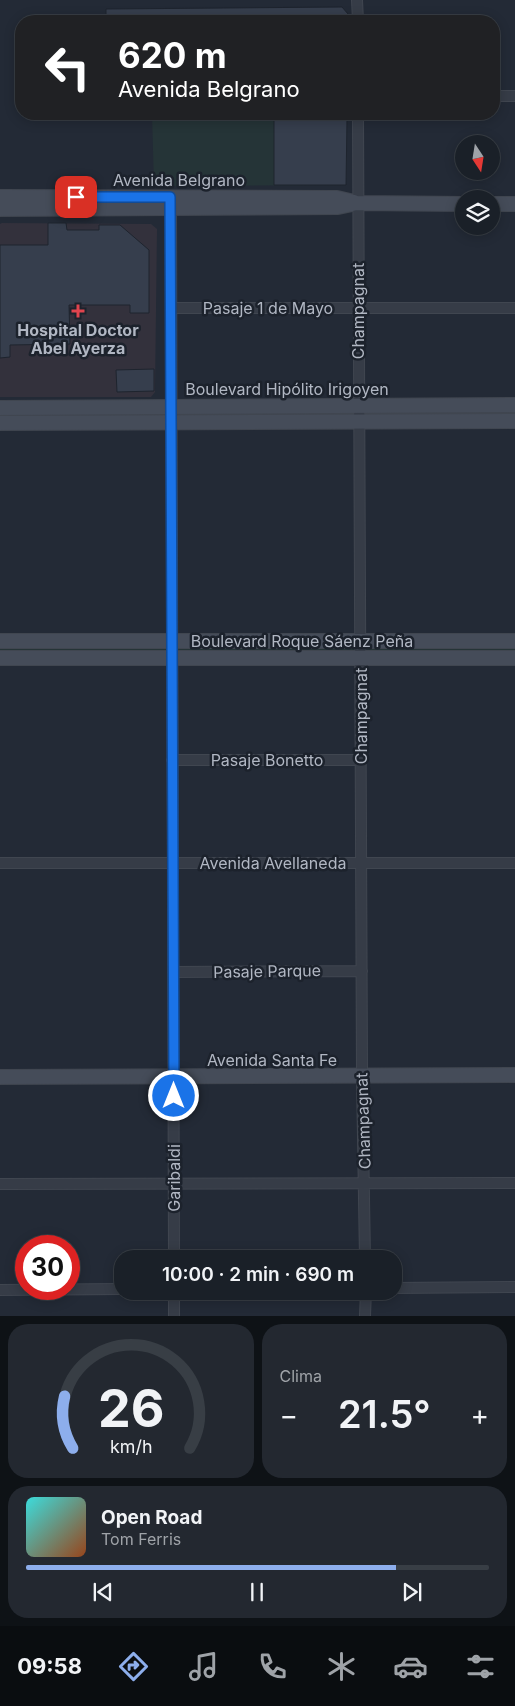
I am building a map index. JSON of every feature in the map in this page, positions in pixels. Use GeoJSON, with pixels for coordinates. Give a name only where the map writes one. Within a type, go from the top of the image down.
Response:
{"type":"FeatureCollection","features":[{"type":"Feature","properties":{"kind":"street"},"geometry":{"type":"LineString","coordinates":[[357,0],[358,15]]}},
{"type":"Feature","properties":{"kind":"street"},"geometry":{"type":"LineString","coordinates":[[500,96],[515,96]]}},
{"type":"Feature","properties":{"kind":"street","name":"Champagnat"},"geometry":{"type":"LineString","coordinates":[[358,120],[357,406],[361,640],[362,1077],[365,1250]]}},
{"type":"Feature","properties":{"kind":"street","name":"Avenida Belgrano"},"geometry":{"type":"LineString","coordinates":[[0,197],[338,208],[357,203],[455,204]]}},
{"type":"Feature","properties":{"kind":"street","name":"Avenida Belgrano"},"geometry":{"type":"LineString","coordinates":[[0,209],[171,203]]}},
{"type":"Feature","properties":{"kind":"street","name":"Garibaldi"},"geometry":{"type":"LineString","coordinates":[[171,203],[174,1250]]}},
{"type":"Feature","properties":{"kind":"street"},"geometry":{"type":"LineString","coordinates":[[500,204],[515,204]]}},
{"type":"Feature","properties":{"kind":"street","name":"Pasaje 1 de Mayo"},"geometry":{"type":"LineString","coordinates":[[171,308],[515,308]]}},
{"type":"Feature","properties":{"kind":"street","name":"Boulevard Hipólito Irigoyen"},"geometry":{"type":"LineString","coordinates":[[0,408],[515,405]]}},
{"type":"Feature","properties":{"kind":"street","name":"Boulevard Hipólito Irigoyen"},"geometry":{"type":"LineString","coordinates":[[0,423],[515,421]]}},
{"type":"Feature","properties":{"kind":"street","name":"Boulevard Roque Sáenz Peña"},"geometry":{"type":"LineString","coordinates":[[0,641],[515,641]]}},
{"type":"Feature","properties":{"kind":"street","name":"Boulevard Roque Sáenz Peña"},"geometry":{"type":"LineString","coordinates":[[0,658],[515,658]]}},
{"type":"Feature","properties":{"kind":"street","name":"Pasaje Bonetto"},"geometry":{"type":"LineString","coordinates":[[172,760],[361,760]]}},
{"type":"Feature","properties":{"kind":"street","name":"Avenida Avellaneda"},"geometry":{"type":"LineString","coordinates":[[0,863],[515,863]]}},
{"type":"Feature","properties":{"kind":"street","name":"Pasaje Parque"},"geometry":{"type":"LineString","coordinates":[[173,972],[362,970]]}},
{"type":"Feature","properties":{"kind":"street","name":"Avenida Santa Fe"},"geometry":{"type":"LineString","coordinates":[[0,1078],[515,1075]]}},
{"type":"Feature","properties":{"kind":"street"},"geometry":{"type":"LineString","coordinates":[[0,1184],[515,1183]]}},
{"type":"Feature","properties":{"kind":"street"},"geometry":{"type":"LineString","coordinates":[[402,1288],[515,1287]]}},
{"type":"Feature","properties":{"kind":"street"},"geometry":{"type":"LineString","coordinates":[[0,1290],[114,1290]]}},
{"type":"Feature","properties":{"kind":"street"},"geometry":{"type":"LineString","coordinates":[[174,1300],[174,1316]]}},
{"type":"Feature","properties":{"kind":"street"},"geometry":{"type":"LineString","coordinates":[[365,1316],[366,1300]]}},
{"type":"Feature","properties":{"kind":"shaded area"},"geometry":{"type":"Polygon","coordinates":[[[152,120],[347,120],[346,185],[154,186],[152,120]]]}},
{"type":"Feature","properties":{"kind":"shaded area","name":"Hospital Doctor Abel Ayerza"},"geometry":{"type":"Polygon","coordinates":[[[0,224],[151,224],[157,229],[155,392],[151,397],[0,397],[0,224]]]}},
{"type":"Feature","properties":{"kind":"shaded area"},"geometry":{"type":"Polygon","coordinates":[[[515,644],[515,651],[0,653],[0,645],[515,644]]]}},
{"type":"Feature","properties":{"kind":"building"},"geometry":{"type":"Polygon","coordinates":[[[342,7],[348,15],[106,15],[106,9],[342,7]]]}},
{"type":"Feature","properties":{"kind":"building"},"geometry":{"type":"Polygon","coordinates":[[[274,120],[347,120],[346,185],[274,185],[274,120]]]}},
{"type":"Feature","properties":{"kind":"building","name":"Hospital Doctor Abel Ayerza"},"geometry":{"type":"Polygon","coordinates":[[[48,223],[66,223],[67,230],[99,230],[99,225],[120,225],[149,250],[149,313],[130,313],[130,305],[69,305],[70,344],[10,345],[10,357],[0,358],[0,245],[48,245],[48,223]]]}},
{"type":"Feature","properties":{"kind":"building"},"geometry":{"type":"Polygon","coordinates":[[[154,369],[154,391],[117,392],[116,370],[154,369]]]}},
{"type":"Feature","properties":{"kind":"place","name":"Hospital Doctor Abel Ayerza"},"geometry":{"type":"Point","coordinates":[78,311]}},
{"type":"Feature","properties":{"kind":"route"},"geometry":{"type":"LineString","coordinates":[[76,197],[170,197],[174,1096]]}}]}
